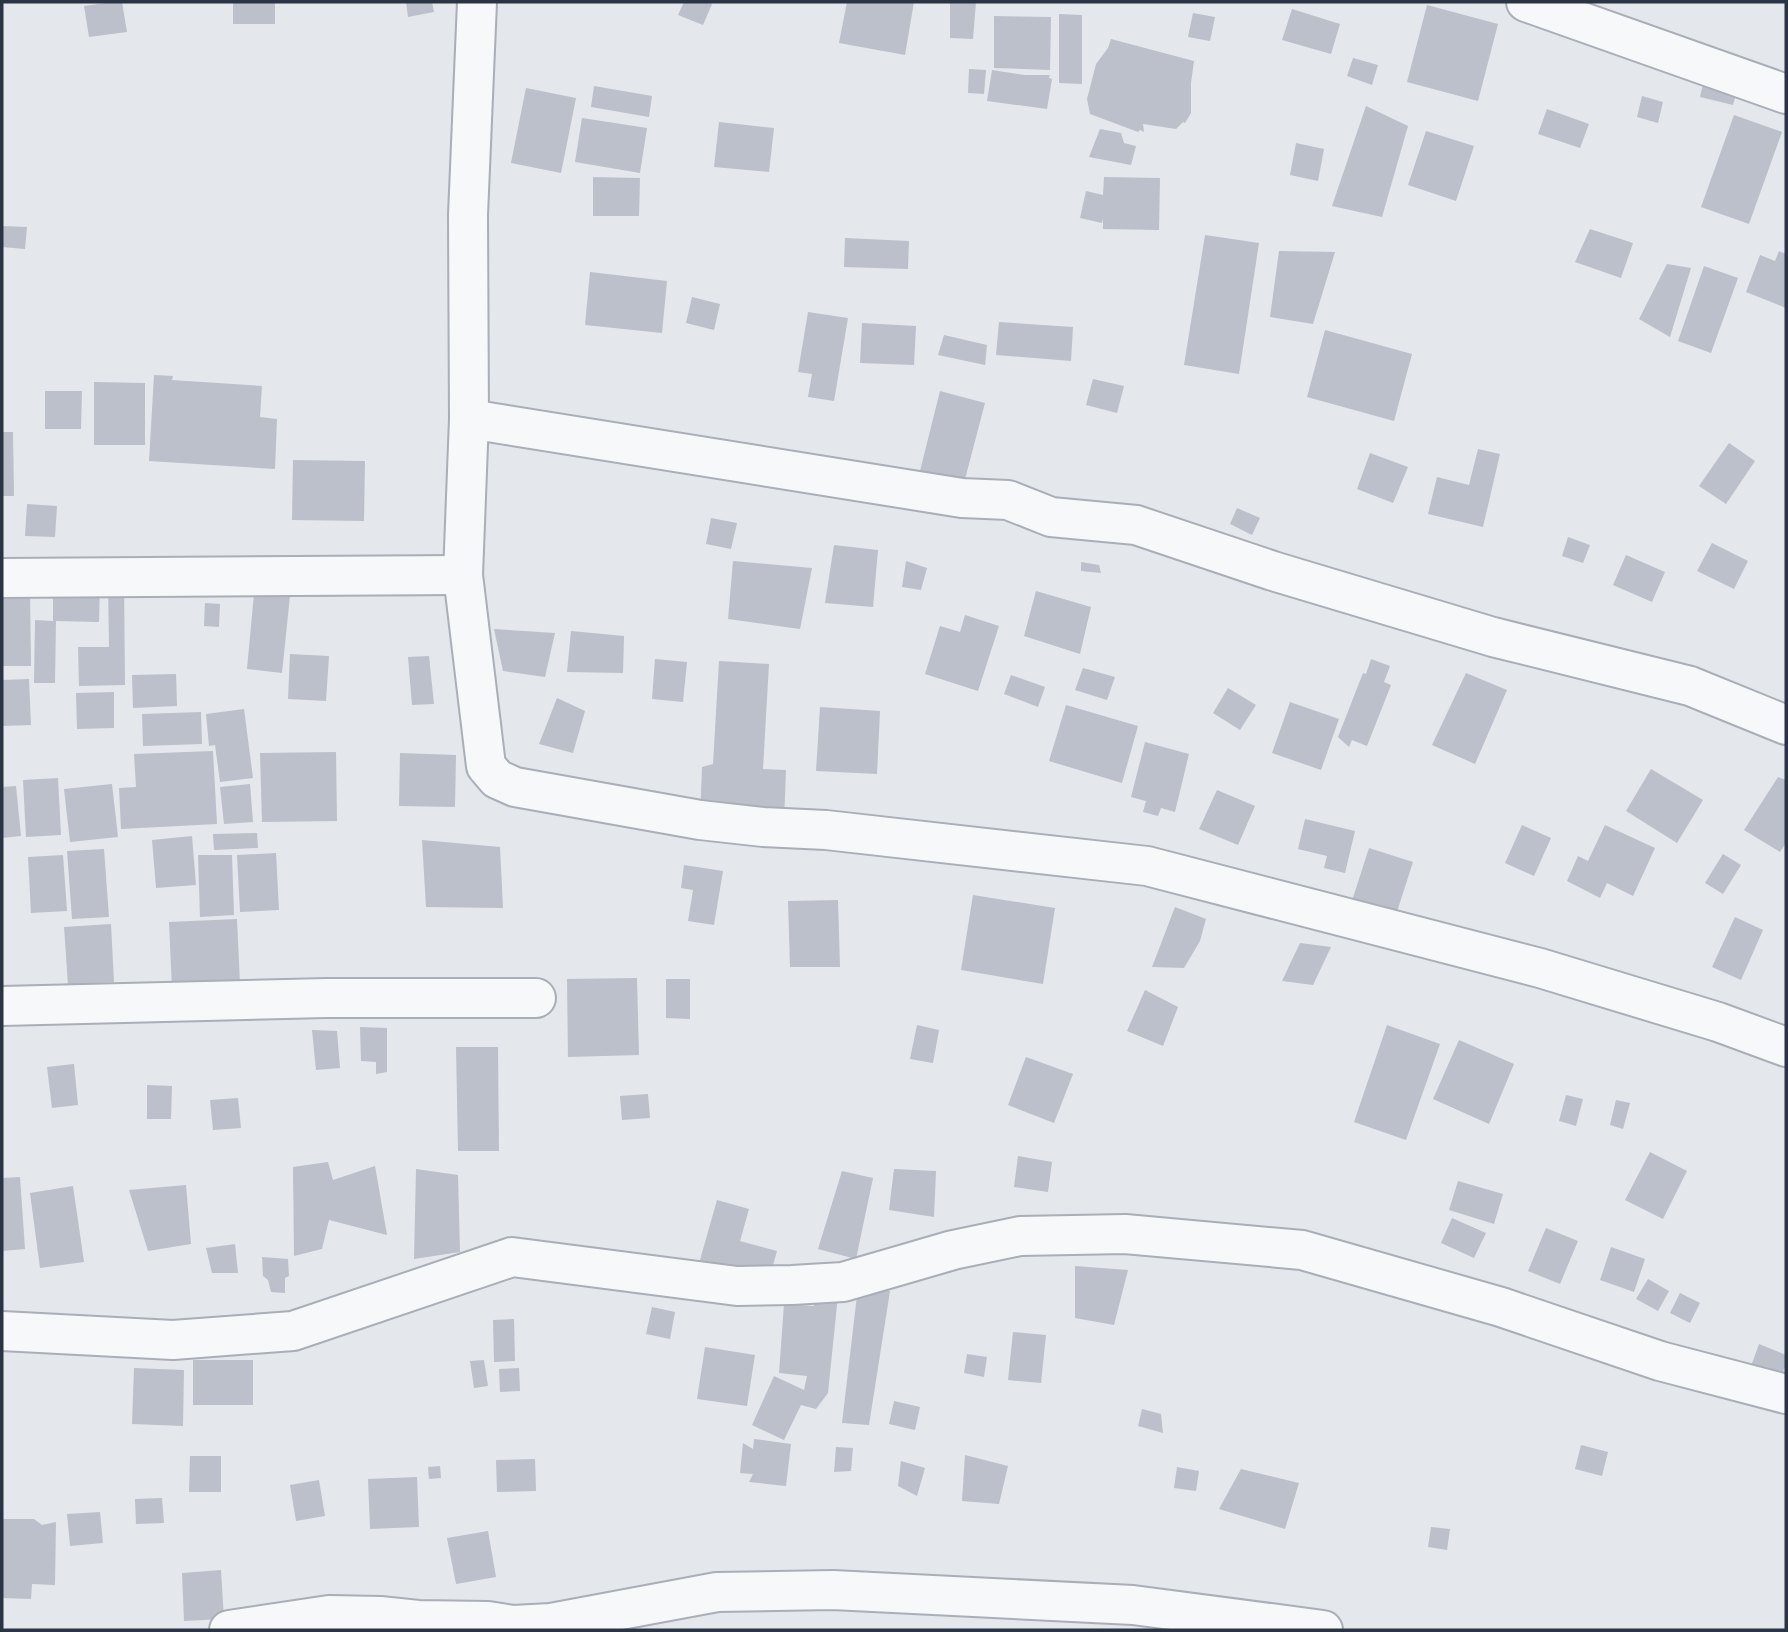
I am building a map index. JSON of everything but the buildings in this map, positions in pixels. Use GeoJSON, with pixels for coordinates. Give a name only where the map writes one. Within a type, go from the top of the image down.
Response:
{"type":"FeatureCollection","features":[{"type":"Feature","properties":{"kind":"street"},"geometry":{"type":"LineString","coordinates":[[477,2],[468,215],[470,419],[463,575],[486,766],[497,779],[515,787],[700,820],[826,830],[1147,866],[1540,968],[1718,1022],[1786,1046]]}},
{"type":"Feature","properties":{"kind":"street"},"geometry":{"type":"LineString","coordinates":[[1526,2],[1786,94]]}},
{"type":"Feature","properties":{"kind":"street"},"geometry":{"type":"LineString","coordinates":[[470,419],[962,498],[1008,500],[1051,517],[1136,525],[1273,571],[1493,637],[1690,686],[1786,725]]}},
{"type":"Feature","properties":{"kind":"street"},"geometry":{"type":"LineString","coordinates":[[2,578],[463,575]]}},
{"type":"Feature","properties":{"kind":"street"},"geometry":{"type":"LineString","coordinates":[[2,1006],[326,998],[536,998]]}},
{"type":"Feature","properties":{"kind":"street"},"geometry":{"type":"LineString","coordinates":[[2,1331],[173,1340],[293,1331],[512,1257],[737,1286],[778,1285],[844,1282],[953,1250],[1020,1236],[1125,1234],[1302,1250],[1501,1307],[1660,1361],[1786,1394]]}},
{"type":"Feature","properties":{"kind":"street"},"geometry":{"type":"LineString","coordinates":[[229,1630],[329,1615],[488,1621],[513,1625],[551,1623],[717,1592],[833,1590],[1133,1605],[1323,1630]]}}]}
